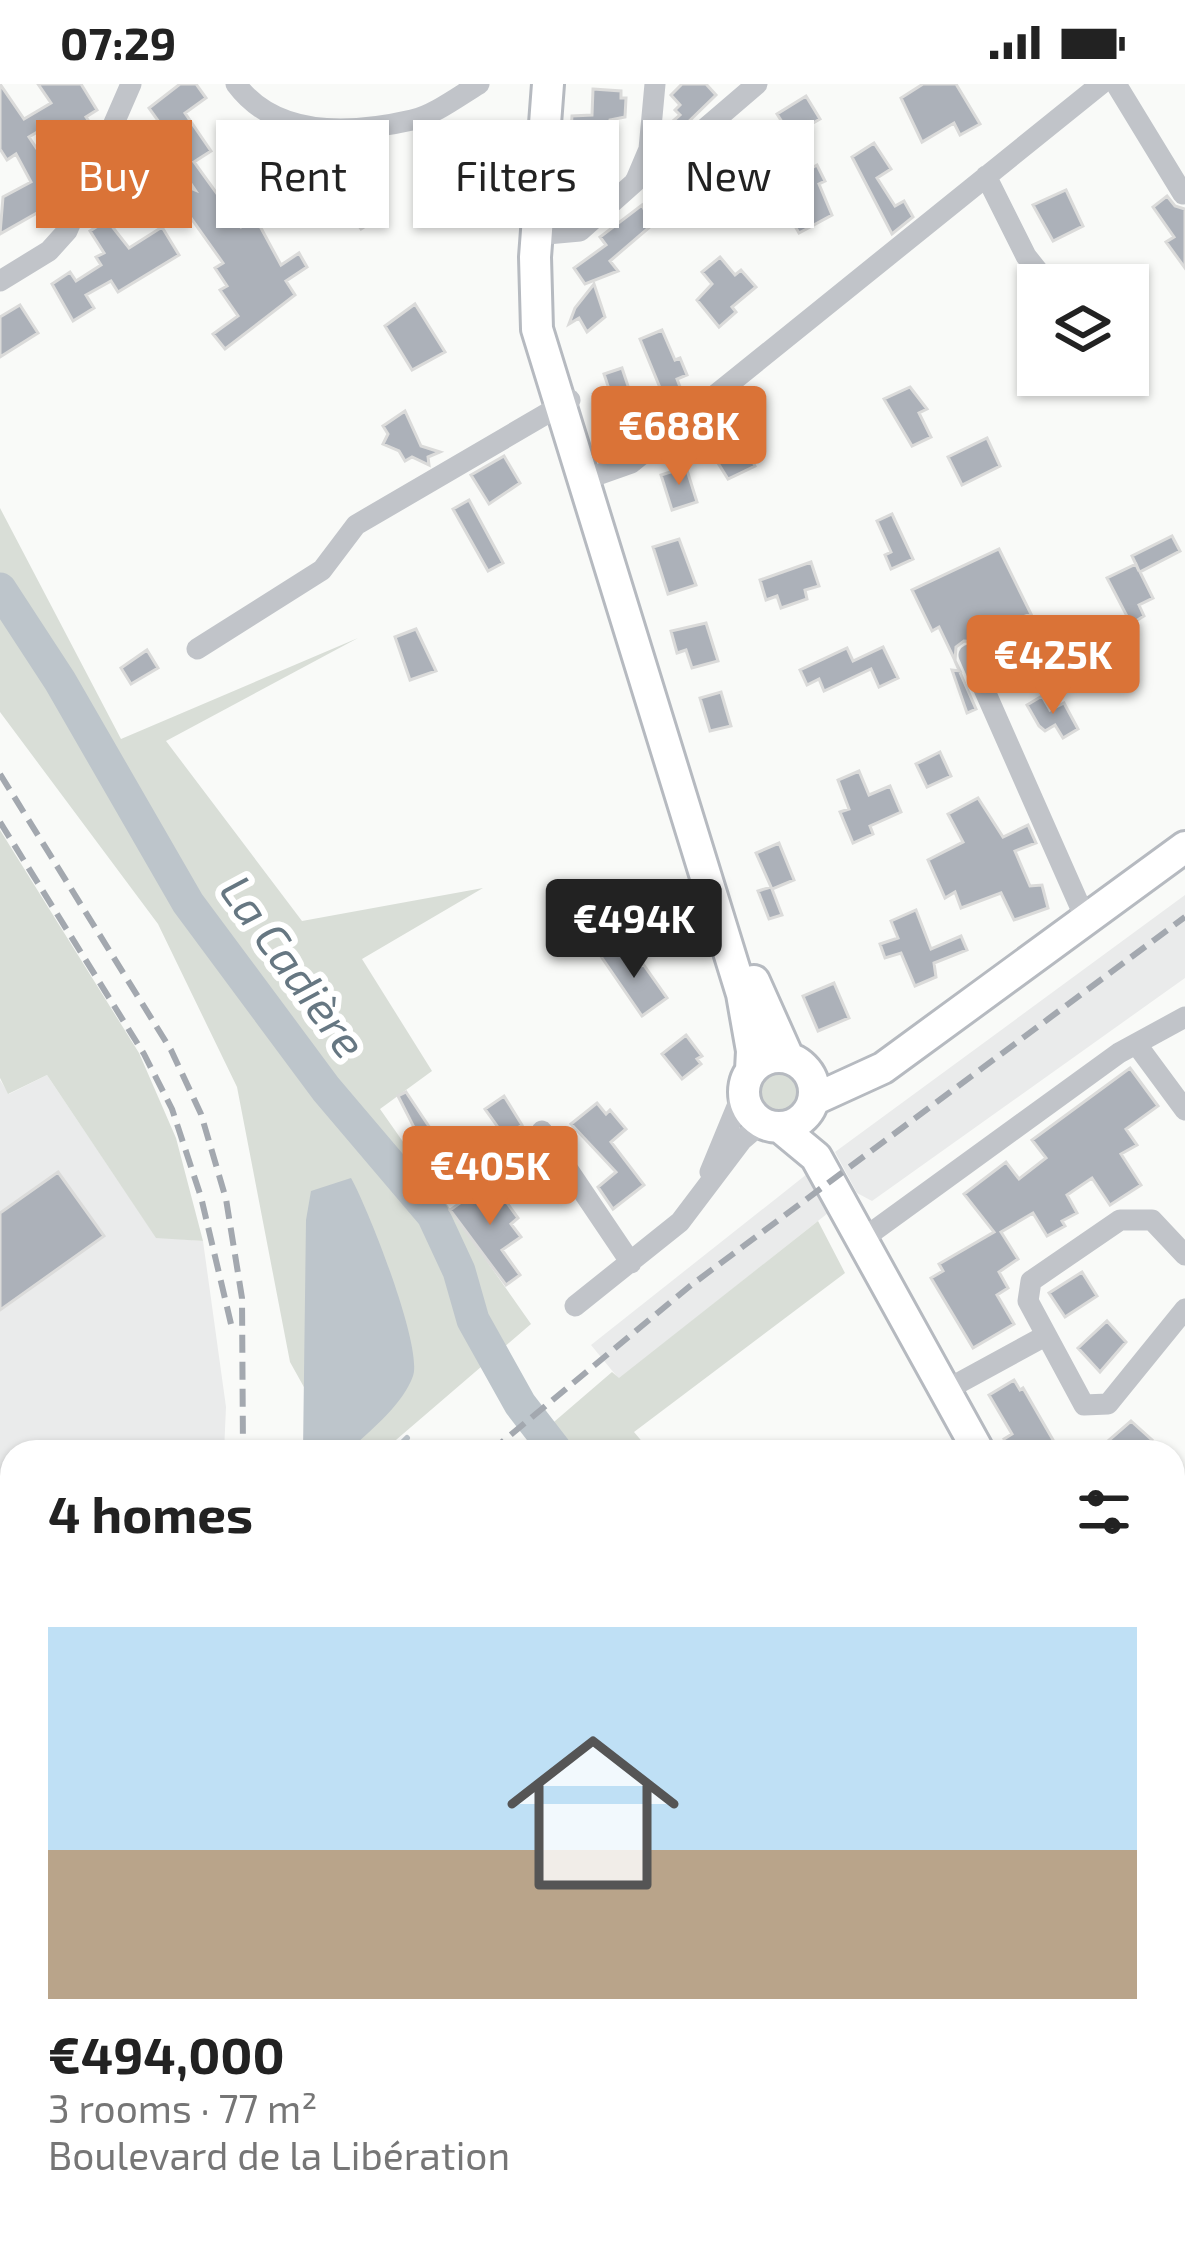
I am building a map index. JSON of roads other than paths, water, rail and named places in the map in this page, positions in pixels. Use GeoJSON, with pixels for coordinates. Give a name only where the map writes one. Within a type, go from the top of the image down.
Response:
{"type":"FeatureCollection","features":[{"type":"Feature","properties":{"kind":"street"},"geometry":{"type":"LineString","coordinates":[[0,281],[49,251],[67,230],[131,84]]}},
{"type":"Feature","properties":{"kind":"street"},"geometry":{"type":"LineString","coordinates":[[236,84],[252,106],[284,122],[329,130],[416,120],[479,84]]}},
{"type":"Feature","properties":{"kind":"street"},"geometry":{"type":"LineString","coordinates":[[548,84],[545,235],[550,326],[564,403],[756,988],[813,1084],[816,1157],[973,1440]]}},
{"type":"Feature","properties":{"kind":"street"},"geometry":{"type":"LineString","coordinates":[[545,235],[563,84]]}},
{"type":"Feature","properties":{"kind":"street"},"geometry":{"type":"LineString","coordinates":[[634,182],[649,149],[655,84]]}},
{"type":"Feature","properties":{"kind":"street"},"geometry":{"type":"LineString","coordinates":[[545,235],[580,231],[757,84]]}},
{"type":"Feature","properties":{"kind":"street"},"geometry":{"type":"LineString","coordinates":[[589,478],[631,463],[1101,84]]}},
{"type":"Feature","properties":{"kind":"street"},"geometry":{"type":"LineString","coordinates":[[1116,84],[1183,194]]}},
{"type":"Feature","properties":{"kind":"street"},"geometry":{"type":"LineString","coordinates":[[986,176],[1032,264]]}},
{"type":"Feature","properties":{"kind":"street"},"geometry":{"type":"LineString","coordinates":[[197,649],[322,570],[356,525],[564,403]]}},
{"type":"Feature","properties":{"kind":"street"},"geometry":{"type":"LineString","coordinates":[[589,478],[742,994],[752,1051],[746,1105],[816,1157]]}},
{"type":"Feature","properties":{"kind":"street"},"geometry":{"type":"LineString","coordinates":[[969,655],[1086,920]]}},
{"type":"Feature","properties":{"kind":"street"},"geometry":{"type":"LineString","coordinates":[[575,1306],[680,1222],[707,1184],[771,1125],[798,1122],[812,1104],[883,1068],[1185,847]]}},
{"type":"Feature","properties":{"kind":"street"},"geometry":{"type":"LineString","coordinates":[[860,1241],[1185,1016]]}},
{"type":"Feature","properties":{"kind":"street"},"geometry":{"type":"LineString","coordinates":[[1137,1045],[1185,1110]]}},
{"type":"Feature","properties":{"kind":"street"},"geometry":{"type":"LineString","coordinates":[[707,1184],[747,1081],[767,1058],[883,1068]]}},
{"type":"Feature","properties":{"kind":"street"},"geometry":{"type":"LineString","coordinates":[[542,1132],[631,1263]]}},
{"type":"Feature","properties":{"kind":"street"},"geometry":{"type":"LineString","coordinates":[[1185,1255],[1151,1220],[1120,1220],[1031,1280],[1028,1301],[1084,1405],[1108,1404],[1185,1309]]}},
{"type":"Feature","properties":{"kind":"street"},"geometry":{"type":"LineString","coordinates":[[946,1390],[1045,1336]]}},
{"type":"Feature","properties":{"kind":"waterway","name":"La Cadière"},"geometry":{"type":"LineString","coordinates":[[0,589],[60,681],[188,903],[326,1089],[433,1215],[459,1271],[473,1320],[520,1404],[548,1440]]}},
{"type":"Feature","properties":{"kind":"railway"},"geometry":{"type":"LineString","coordinates":[[0,774],[171,1050],[201,1114],[226,1199],[242,1298],[243,1440]]}},
{"type":"Feature","properties":{"kind":"railway"},"geometry":{"type":"LineString","coordinates":[[0,822],[144,1054],[172,1109],[201,1197],[231,1324]]}},
{"type":"Feature","properties":{"kind":"railway"},"geometry":{"type":"LineString","coordinates":[[504,1440],[690,1286],[1185,917]]}}]}
